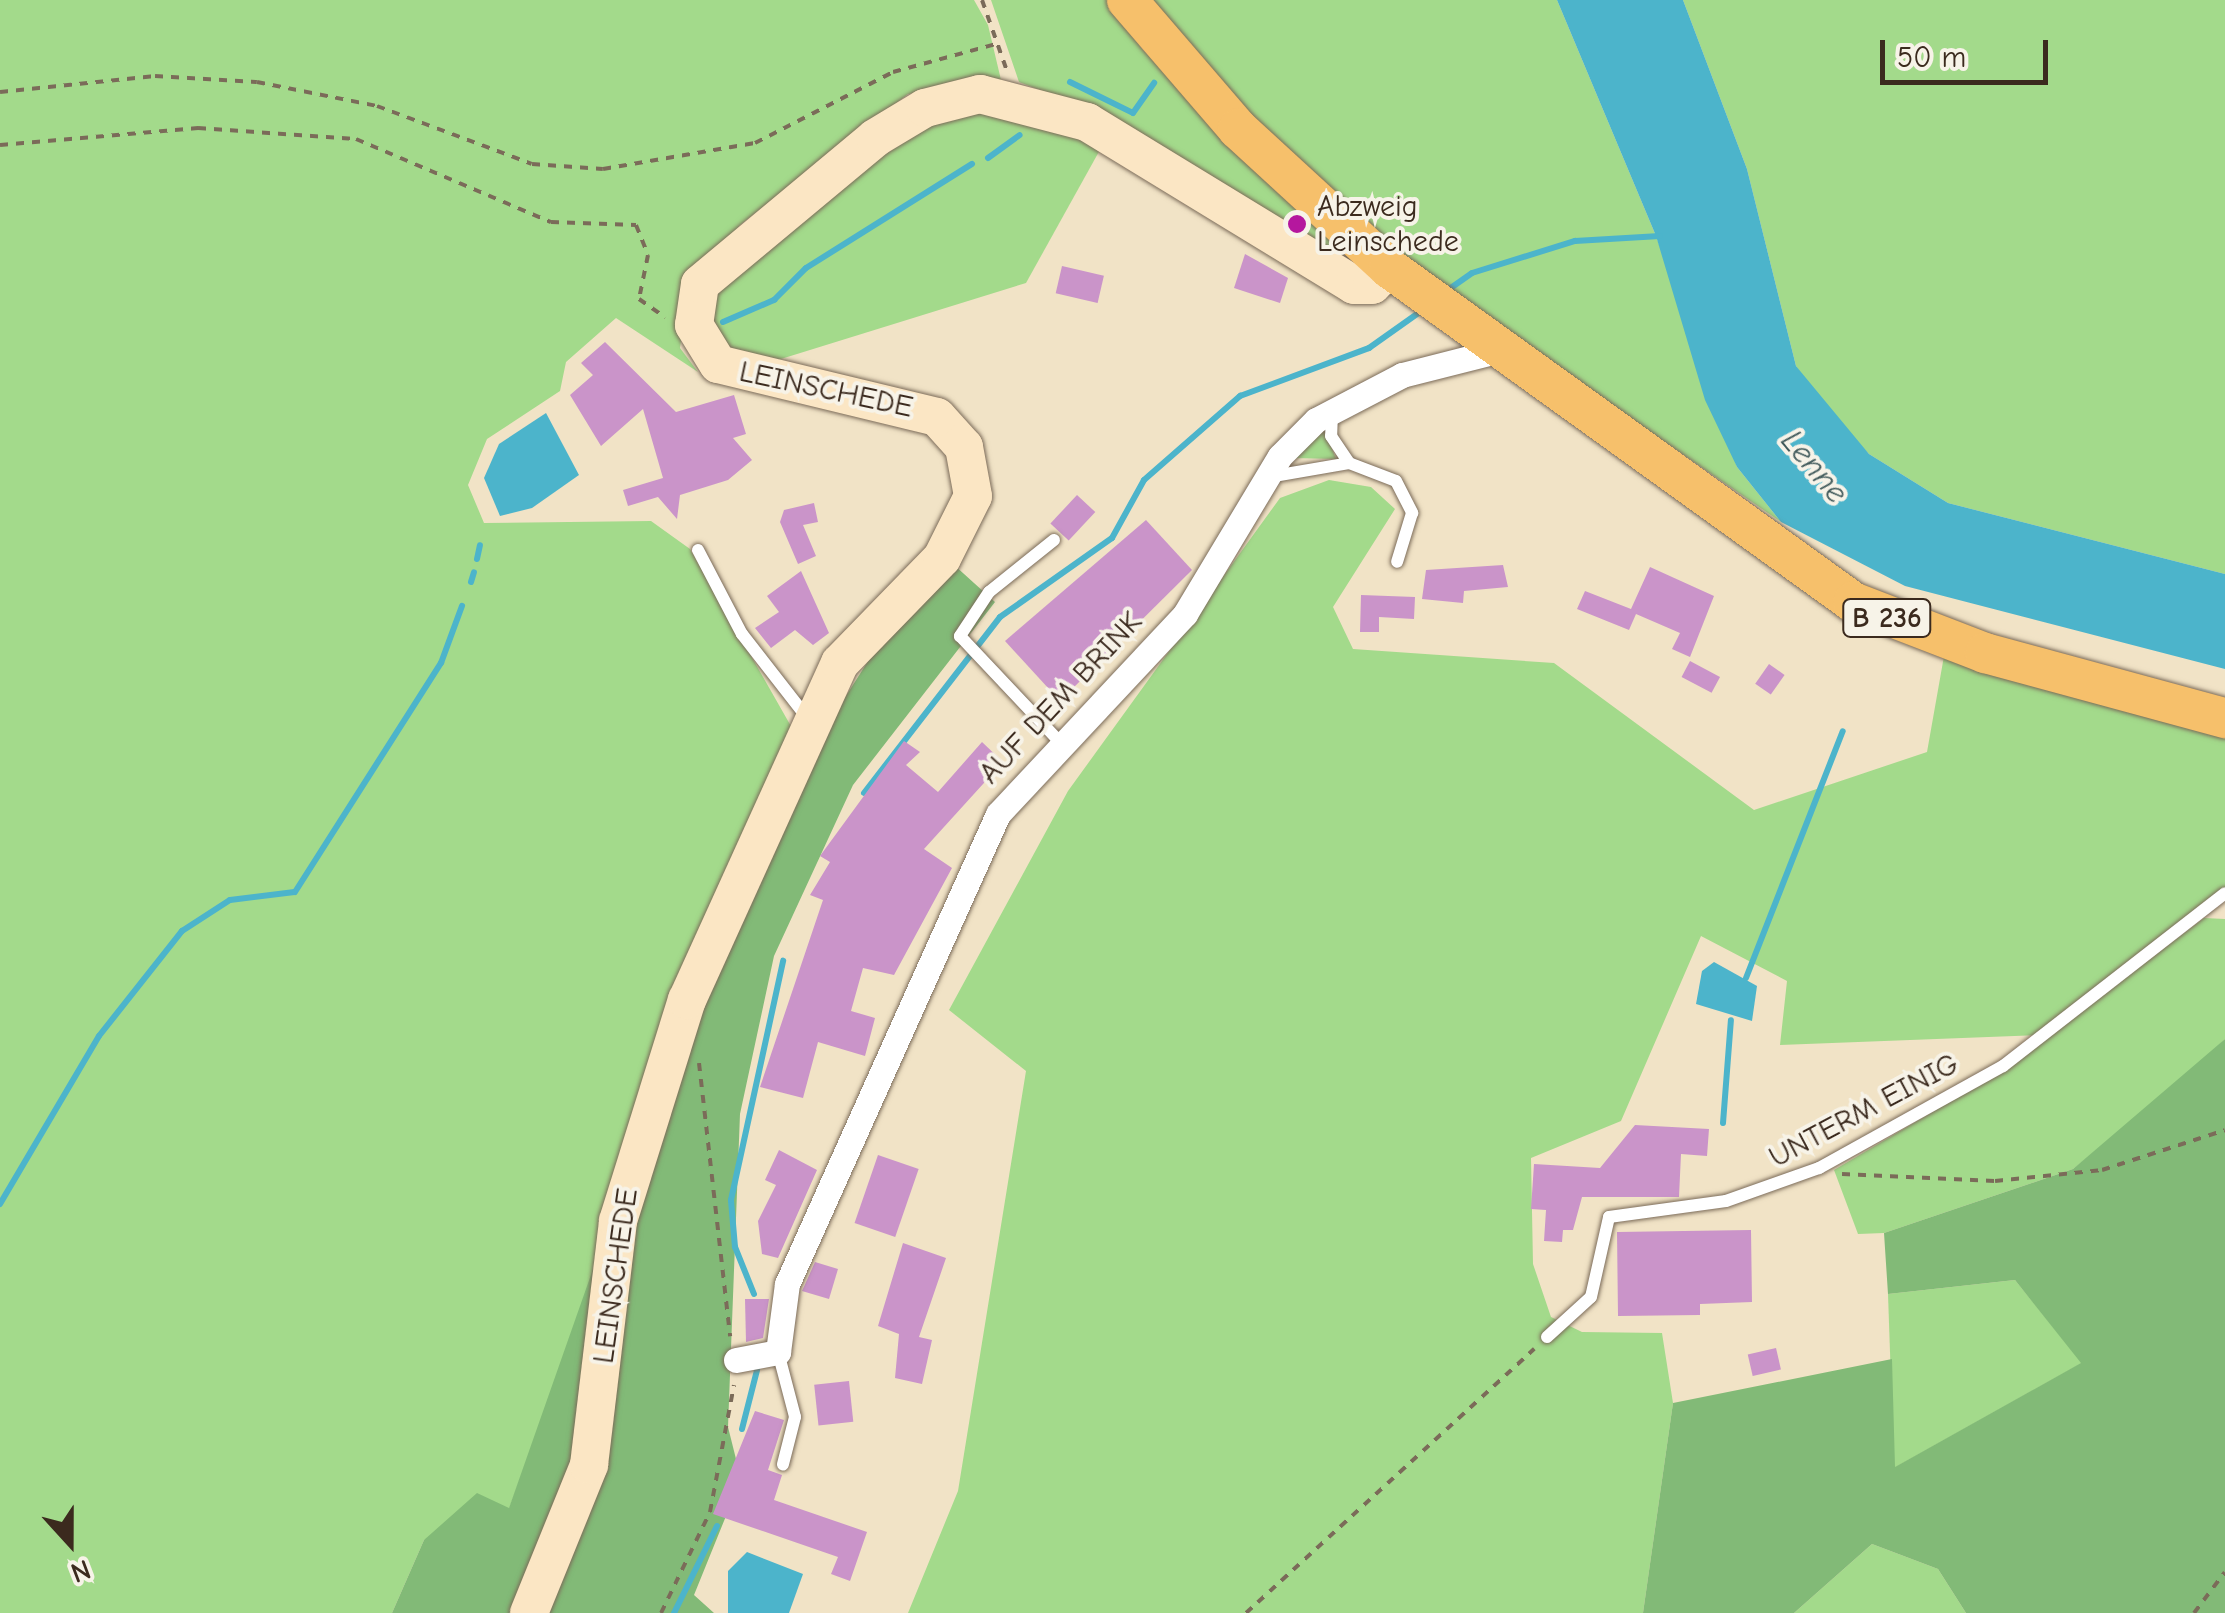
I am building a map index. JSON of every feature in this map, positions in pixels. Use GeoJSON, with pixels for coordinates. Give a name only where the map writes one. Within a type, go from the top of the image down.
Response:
{"type":"FeatureCollection","features":[{"type":"Feature","properties":{"kind":"main road","name":"B 236"},"geometry":{"type":"LineString","coordinates":[[1127,0],[1238,129],[1388,268],[1496,351],[1854,602],[1956,644],[2225,718]]}},
{"type":"Feature","properties":{"kind":"main road"},"geometry":{"type":"LineString","coordinates":[[693,312],[700,284],[722,260],[875,138],[946,99],[1011,96],[1088,122],[1354,284],[1372,285],[1388,268]]}},
{"type":"Feature","properties":{"kind":"main road","name":"LEINSCHEDE"},"geometry":{"type":"LineString","coordinates":[[529,1613],[589,1466],[618,1220],[687,1000],[810,722],[856,641],[955,542],[973,496],[970,464],[958,436],[922,410],[728,370],[703,347],[693,312]]}},
{"type":"Feature","properties":{"kind":"street","name":"AUF DEM BRINK"},"geometry":{"type":"LineString","coordinates":[[778,1352],[786,1284],[924,961],[998,814],[1060,742],[1185,614],[1267,478],[1332,410],[1402,375],[1496,351]]}},
{"type":"Feature","properties":{"kind":"street"},"geometry":{"type":"LineString","coordinates":[[736,1360],[778,1352]]}},
{"type":"Feature","properties":{"kind":"lane"},"geometry":{"type":"LineString","coordinates":[[1332,410],[1331,436],[1348,463],[1410,492],[1397,562]]}},
{"type":"Feature","properties":{"kind":"lane"},"geometry":{"type":"LineString","coordinates":[[1267,478],[1348,463]]}},
{"type":"Feature","properties":{"kind":"lane"},"geometry":{"type":"LineString","coordinates":[[1054,540],[988,592],[960,636],[964,649],[1060,742]]}},
{"type":"Feature","properties":{"kind":"lane"},"geometry":{"type":"LineString","coordinates":[[698,550],[742,634],[810,722]]}},
{"type":"Feature","properties":{"kind":"lane","name":"UNTERM EINIG"},"geometry":{"type":"LineString","coordinates":[[1547,1337],[1592,1297],[1608,1217],[1726,1201],[1812,1172],[2003,1066],[2225,894]]}},
{"type":"Feature","properties":{"kind":"lane"},"geometry":{"type":"LineString","coordinates":[[778,1352],[794,1417],[783,1464]]}},
{"type":"Feature","properties":{"kind":"path"},"geometry":{"type":"LineString","coordinates":[[982,0],[1000,43],[1011,96]]}},
{"type":"Feature","properties":{"kind":"path"},"geometry":{"type":"LineString","coordinates":[[0,92],[155,76],[257,82],[377,106],[532,164],[603,170],[755,143],[892,72],[1000,43]]}},
{"type":"Feature","properties":{"kind":"path"},"geometry":{"type":"LineString","coordinates":[[0,145],[198,128],[356,139],[551,222],[636,225],[648,255],[640,299],[658,318],[693,312]]}},
{"type":"Feature","properties":{"kind":"path"},"geometry":{"type":"LineString","coordinates":[[661,1613],[710,1512],[736,1360],[687,1000]]}},
{"type":"Feature","properties":{"kind":"path"},"geometry":{"type":"LineString","coordinates":[[1812,1172],[1995,1181],[2102,1170],[2225,1130]]}},
{"type":"Feature","properties":{"kind":"path"},"geometry":{"type":"LineString","coordinates":[[1246,1613],[1547,1337]]}},
{"type":"Feature","properties":{"kind":"path"},"geometry":{"type":"LineString","coordinates":[[2194,1613],[2225,1572]]}},
{"type":"Feature","properties":{"kind":"green space"},"geometry":{"type":"Polygon","coordinates":[[[0,0],[974,0],[988,25],[1001,80],[908,94],[740,225],[687,294],[680,348],[698,372],[616,318],[566,362],[560,391],[487,439],[468,485],[484,523],[651,521],[690,549],[792,728],[650,1055],[594,1275],[509,1509],[424,1540],[392,1613],[0,1613],[0,0]]]}},
{"type":"Feature","properties":{"kind":"green space"},"geometry":{"type":"Polygon","coordinates":[[[991,0],[1108,0],[1142,49],[1333,242],[1328,254],[1105,115],[1019,82],[991,0]]]}},
{"type":"Feature","properties":{"kind":"green space"},"geometry":{"type":"Polygon","coordinates":[[[1149,0],[1557,0],[1656,236],[1737,467],[1781,522],[1414,269],[1245,117],[1149,0]]]}},
{"type":"Feature","properties":{"kind":"green space"},"geometry":{"type":"Polygon","coordinates":[[[1683,0],[2225,0],[2225,574],[1948,503],[1869,454],[1823,407],[1796,366],[1747,169],[1683,0]]]}},
{"type":"Feature","properties":{"kind":"green space"},"geometry":{"type":"Polygon","coordinates":[[[1004,109],[1101,148],[1026,283],[768,363],[709,349],[712,300],[753,241],[946,115],[1004,109]]]}},
{"type":"Feature","properties":{"kind":"green space"},"geometry":{"type":"Polygon","coordinates":[[[1324,428],[1336,459],[1293,458],[1324,428]]]}},
{"type":"Feature","properties":{"kind":"green space"},"geometry":{"type":"Polygon","coordinates":[[[1329,480],[1371,487],[1395,509],[1333,607],[1353,649],[1554,663],[1754,810],[1927,752],[1944,656],[2225,729],[2225,888],[2039,1035],[1780,1045],[1787,981],[1701,936],[1621,1121],[1531,1158],[1533,1264],[1551,1317],[1582,1332],[1662,1333],[1673,1403],[1643,1613],[908,1613],[958,1491],[1026,1071],[949,1010],[1068,791],[1280,498],[1329,480]]]}},
{"type":"Feature","properties":{"kind":"green space"},"geometry":{"type":"Polygon","coordinates":[[[953,564],[995,602],[853,785],[774,956],[740,1114],[728,1427],[741,1479],[694,1595],[714,1613],[392,1613],[424,1540],[477,1493],[509,1508],[670,1050],[813,748],[877,647],[953,564]]]}},
{"type":"Feature","properties":{"kind":"green space"},"geometry":{"type":"Polygon","coordinates":[[[2204,918],[2225,919],[2225,1039],[2177,1087],[2073,1169],[1884,1233],[1858,1234],[1834,1170],[2004,1070],[2204,918]]]}},
{"type":"Feature","properties":{"kind":"green space"},"geometry":{"type":"Polygon","coordinates":[[[2225,1039],[2225,1613],[1966,1613],[1938,1569],[1872,1544],[1794,1613],[1643,1613],[1673,1403],[1892,1359],[1895,1467],[2081,1363],[2015,1280],[1888,1294],[1884,1233],[2073,1169],[2225,1039]]]}},
{"type":"Feature","properties":{"kind":"green space"},"geometry":{"type":"Polygon","coordinates":[[[2015,1280],[2082,1363],[1894,1468],[1888,1294],[2015,1280]]]}},
{"type":"Feature","properties":{"kind":"green space"},"geometry":{"type":"Polygon","coordinates":[[[1872,1544],[1938,1569],[1966,1613],[1794,1613],[1872,1544]]]}},
{"type":"Feature","properties":{"kind":"water","name":"Lenne"},"geometry":{"type":"Polygon","coordinates":[[[1557,0],[1683,0],[1747,169],[1796,366],[1869,454],[1948,503],[2225,574],[2225,669],[1905,586],[1781,522],[1737,467],[1705,400],[1656,236],[1557,0]]]}},
{"type":"Feature","properties":{"kind":"water"},"geometry":{"type":"Polygon","coordinates":[[[546,413],[579,475],[532,508],[500,516],[484,478],[499,444],[546,413]]]}},
{"type":"Feature","properties":{"kind":"water"},"geometry":{"type":"Polygon","coordinates":[[[1714,962],[1757,986],[1752,1021],[1696,1004],[1702,971],[1714,962]]]}},
{"type":"Feature","properties":{"kind":"water"},"geometry":{"type":"Polygon","coordinates":[[[747,1552],[803,1574],[789,1613],[728,1613],[728,1571],[747,1552]]]}},
{"type":"Feature","properties":{"kind":"building"},"geometry":{"type":"Polygon","coordinates":[[[1245,254],[1288,278],[1280,303],[1234,288],[1245,254]]]}},
{"type":"Feature","properties":{"kind":"building"},"geometry":{"type":"Polygon","coordinates":[[[1062,266],[1104,276],[1098,303],[1056,293],[1062,266]]]}},
{"type":"Feature","properties":{"kind":"building"},"geometry":{"type":"Polygon","coordinates":[[[605,342],[676,412],[734,395],[746,434],[733,438],[752,460],[728,480],[680,495],[677,519],[658,497],[628,506],[623,490],[663,478],[643,409],[601,446],[570,395],[593,375],[581,363],[605,342]]]}},
{"type":"Feature","properties":{"kind":"building"},"geometry":{"type":"Polygon","coordinates":[[[1077,495],[1095,512],[1069,541],[1050,524],[1077,495]]]}},
{"type":"Feature","properties":{"kind":"building"},"geometry":{"type":"Polygon","coordinates":[[[814,503],[818,522],[803,525],[816,556],[798,564],[780,522],[784,510],[814,503]]]}},
{"type":"Feature","properties":{"kind":"building"},"geometry":{"type":"Polygon","coordinates":[[[1146,520],[1192,570],[1060,701],[1005,641],[1146,520]]]}},
{"type":"Feature","properties":{"kind":"building"},"geometry":{"type":"Polygon","coordinates":[[[1503,565],[1508,587],[1464,591],[1463,603],[1422,599],[1426,570],[1503,565]]]}},
{"type":"Feature","properties":{"kind":"building"},"geometry":{"type":"Polygon","coordinates":[[[1650,567],[1714,596],[1690,657],[1672,649],[1680,633],[1636,614],[1629,630],[1577,609],[1585,591],[1631,609],[1650,567]]]}},
{"type":"Feature","properties":{"kind":"building"},"geometry":{"type":"Polygon","coordinates":[[[801,571],[829,633],[813,645],[795,630],[771,648],[755,628],[779,612],[767,596],[801,571]]]}},
{"type":"Feature","properties":{"kind":"building"},"geometry":{"type":"Polygon","coordinates":[[[1361,595],[1415,597],[1414,619],[1379,617],[1379,632],[1360,632],[1361,595]]]}},
{"type":"Feature","properties":{"kind":"building"},"geometry":{"type":"Polygon","coordinates":[[[1690,661],[1720,677],[1712,693],[1682,677],[1690,661]]]}},
{"type":"Feature","properties":{"kind":"building"},"geometry":{"type":"Polygon","coordinates":[[[1769,664],[1785,675],[1771,695],[1755,684],[1769,664]]]}},
{"type":"Feature","properties":{"kind":"building"},"geometry":{"type":"Polygon","coordinates":[[[904,741],[920,752],[906,765],[938,792],[982,742],[1003,762],[924,849],[952,868],[894,975],[863,968],[851,1011],[875,1018],[865,1056],[818,1042],[803,1098],[760,1087],[823,900],[810,895],[830,862],[820,856],[904,741]]]}},
{"type":"Feature","properties":{"kind":"building"},"geometry":{"type":"Polygon","coordinates":[[[1635,1125],[1709,1129],[1707,1156],[1681,1154],[1679,1197],[1582,1197],[1573,1230],[1563,1230],[1562,1242],[1544,1241],[1546,1210],[1531,1209],[1534,1164],[1600,1168],[1635,1125]]]}},
{"type":"Feature","properties":{"kind":"building"},"geometry":{"type":"Polygon","coordinates":[[[779,1150],[817,1170],[778,1258],[762,1254],[758,1221],[776,1185],[765,1180],[779,1150]]]}},
{"type":"Feature","properties":{"kind":"building"},"geometry":{"type":"Polygon","coordinates":[[[878,1155],[919,1169],[895,1237],[855,1223],[878,1155]]]}},
{"type":"Feature","properties":{"kind":"building"},"geometry":{"type":"Polygon","coordinates":[[[1751,1230],[1752,1302],[1700,1304],[1700,1315],[1618,1316],[1617,1232],[1751,1230]]]}},
{"type":"Feature","properties":{"kind":"building"},"geometry":{"type":"Polygon","coordinates":[[[903,1243],[946,1258],[919,1337],[932,1340],[922,1384],[895,1378],[899,1334],[878,1326],[903,1243]]]}},
{"type":"Feature","properties":{"kind":"building"},"geometry":{"type":"Polygon","coordinates":[[[815,1262],[838,1269],[829,1299],[802,1291],[815,1262]]]}},
{"type":"Feature","properties":{"kind":"building"},"geometry":{"type":"Polygon","coordinates":[[[745,1299],[769,1299],[763,1338],[746,1342],[745,1299]]]}},
{"type":"Feature","properties":{"kind":"building"},"geometry":{"type":"Polygon","coordinates":[[[1776,1348],[1781,1369],[1753,1376],[1748,1355],[1776,1348]]]}},
{"type":"Feature","properties":{"kind":"building"},"geometry":{"type":"Polygon","coordinates":[[[849,1381],[853,1422],[818,1425],[814,1385],[849,1381]]]}},
{"type":"Feature","properties":{"kind":"building"},"geometry":{"type":"Polygon","coordinates":[[[755,1411],[784,1420],[768,1470],[782,1475],[774,1500],[867,1532],[850,1581],[831,1574],[838,1557],[713,1514],[755,1411]]]}},
{"type":"Feature","properties":{"kind":"waterway"},"geometry":{"type":"LineString","coordinates":[[1070,82],[1133,113],[1154,83]]}},
{"type":"Feature","properties":{"kind":"waterway"},"geometry":{"type":"LineString","coordinates":[[988,158],[1020,135]]}},
{"type":"Feature","properties":{"kind":"waterway"},"geometry":{"type":"LineString","coordinates":[[723,322],[774,300],[806,268],[972,164]]}},
{"type":"Feature","properties":{"kind":"waterway"},"geometry":{"type":"LineString","coordinates":[[1445,292],[1472,273],[1575,241],[1660,236]]}},
{"type":"Feature","properties":{"kind":"waterway"},"geometry":{"type":"LineString","coordinates":[[864,793],[1000,617],[1112,538],[1144,480],[1240,396],[1369,348],[1424,309]]}},
{"type":"Feature","properties":{"kind":"waterway"},"geometry":{"type":"LineString","coordinates":[[477,559],[480,545]]}},
{"type":"Feature","properties":{"kind":"waterway"},"geometry":{"type":"LineString","coordinates":[[471,582],[474,572]]}},
{"type":"Feature","properties":{"kind":"waterway"},"geometry":{"type":"LineString","coordinates":[[0,1204],[99,1036],[182,931],[230,900],[295,892],[441,663],[462,606]]}},
{"type":"Feature","properties":{"kind":"waterway"},"geometry":{"type":"LineString","coordinates":[[1746,978],[1843,731]]}},
{"type":"Feature","properties":{"kind":"waterway"},"geometry":{"type":"LineString","coordinates":[[754,1294],[735,1247],[731,1200],[783,961]]}},
{"type":"Feature","properties":{"kind":"waterway"},"geometry":{"type":"LineString","coordinates":[[1723,1123],[1731,1020]]}},
{"type":"Feature","properties":{"kind":"waterway"},"geometry":{"type":"LineString","coordinates":[[742,1429],[757,1370]]}},
{"type":"Feature","properties":{"kind":"waterway"},"geometry":{"type":"LineString","coordinates":[[674,1613],[717,1526]]}},
{"type":"Feature","properties":{"kind":"place","name":"Abzweig Leinschede"},"geometry":{"type":"Point","coordinates":[1297,224]}}]}
